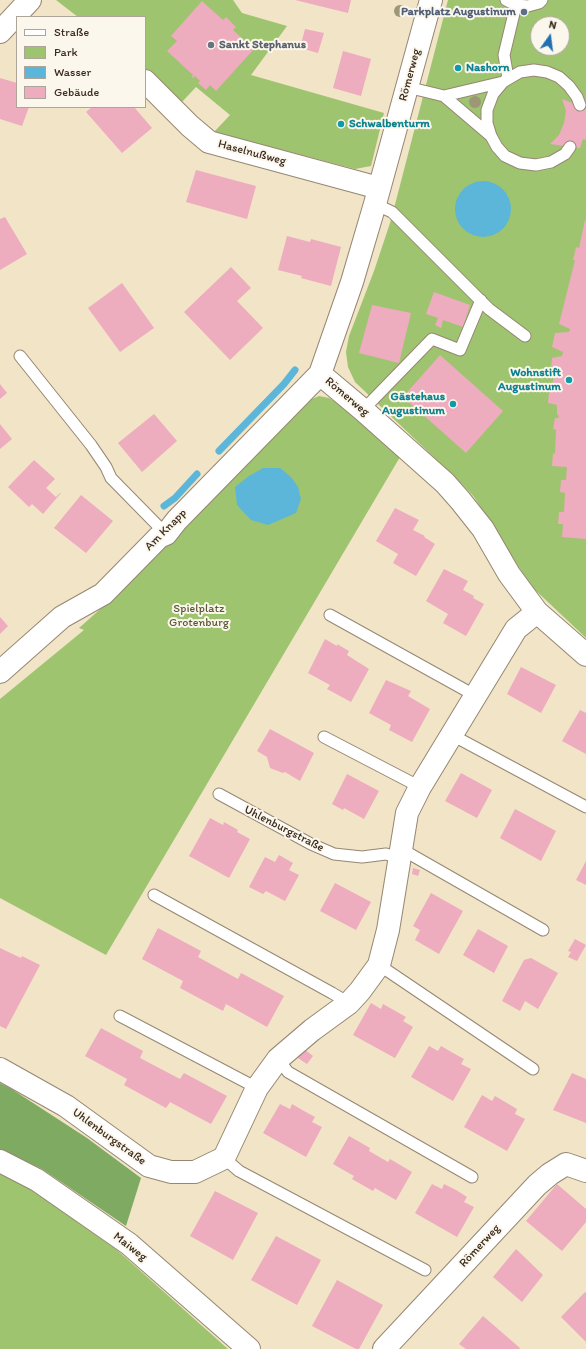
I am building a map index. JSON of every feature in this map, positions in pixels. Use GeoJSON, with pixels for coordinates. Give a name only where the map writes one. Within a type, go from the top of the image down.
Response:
{"type":"FeatureCollection","features":[{"type":"Feature","properties":{"kind":"street"},"geometry":{"type":"LineString","coordinates":[[0,32],[30,0]]}},
{"type":"Feature","properties":{"kind":"street","name":"Römerweg"},"geometry":{"type":"LineString","coordinates":[[431,0],[352,282],[320,374],[363,410],[444,483],[460,500],[482,529],[508,574],[537,612],[586,655]]}},
{"type":"Feature","properties":{"kind":"street","name":"Haselnußweg"},"geometry":{"type":"LineString","coordinates":[[146,82],[190,126],[209,142],[377,196]]}},
{"type":"Feature","properties":{"kind":"street","name":"Am Knapp"},"geometry":{"type":"LineString","coordinates":[[0,672],[62,617],[103,594],[159,536],[166,534],[177,520],[320,374]]}},
{"type":"Feature","properties":{"kind":"street"},"geometry":{"type":"LineString","coordinates":[[224,1158],[257,1088],[278,1059],[312,1030],[349,1003],[379,965],[388,930],[407,813],[420,787],[516,630],[537,612]]}},
{"type":"Feature","properties":{"kind":"street","name":"Uhlenburgstraße"},"geometry":{"type":"LineString","coordinates":[[0,1069],[66,1106],[149,1166],[171,1172],[195,1172],[224,1158]]}},
{"type":"Feature","properties":{"kind":"street","name":"Maiweg"},"geometry":{"type":"LineString","coordinates":[[0,1161],[37,1180],[129,1244],[249,1349]]}},
{"type":"Feature","properties":{"kind":"street","name":"Römerweg"},"geometry":{"type":"LineString","coordinates":[[384,1349],[536,1185],[566,1164],[586,1171]]}},
{"type":"Feature","properties":{"kind":"lane"},"geometry":{"type":"LineString","coordinates":[[506,0],[516,5],[528,6],[539,3],[542,0]]}},
{"type":"Feature","properties":{"kind":"lane"},"geometry":{"type":"LineString","coordinates":[[490,136],[487,123],[487,110],[493,94],[505,80],[504,55],[516,5]]}},
{"type":"Feature","properties":{"kind":"lane"},"geometry":{"type":"LineString","coordinates":[[444,96],[505,80],[520,72],[534,70],[547,72],[559,77],[569,86],[577,97],[580,105]]}},
{"type":"Feature","properties":{"kind":"lane"},"geometry":{"type":"LineString","coordinates":[[407,87],[444,96],[490,136],[497,147],[506,156],[520,163],[536,165],[551,162],[565,154],[570,147]]}},
{"type":"Feature","properties":{"kind":"lane"},"geometry":{"type":"LineString","coordinates":[[377,196],[490,309],[525,336]]}},
{"type":"Feature","properties":{"kind":"lane"},"geometry":{"type":"LineString","coordinates":[[363,410],[432,339],[460,350],[481,300]]}},
{"type":"Feature","properties":{"kind":"lane"},"geometry":{"type":"LineString","coordinates":[[20,356],[91,445],[106,467],[111,478],[166,534]]}},
{"type":"Feature","properties":{"kind":"lane"},"geometry":{"type":"LineString","coordinates":[[330,615],[476,696]]}},
{"type":"Feature","properties":{"kind":"lane"},"geometry":{"type":"LineString","coordinates":[[452,735],[586,806]]}},
{"type":"Feature","properties":{"kind":"lane"},"geometry":{"type":"LineString","coordinates":[[324,737],[420,787]]}},
{"type":"Feature","properties":{"kind":"lane","name":"Uhlenburgstraße"},"geometry":{"type":"LineString","coordinates":[[219,794],[311,844],[334,854],[362,857],[386,854],[410,854],[543,930]]}},
{"type":"Feature","properties":{"kind":"lane"},"geometry":{"type":"LineString","coordinates":[[154,895],[332,992],[349,1003]]}},
{"type":"Feature","properties":{"kind":"lane"},"geometry":{"type":"LineString","coordinates":[[379,965],[533,1069]]}},
{"type":"Feature","properties":{"kind":"lane"},"geometry":{"type":"LineString","coordinates":[[120,1016],[257,1088]]}},
{"type":"Feature","properties":{"kind":"lane"},"geometry":{"type":"LineString","coordinates":[[278,1059],[288,1072],[472,1177]]}},
{"type":"Feature","properties":{"kind":"lane"},"geometry":{"type":"LineString","coordinates":[[224,1158],[239,1171],[425,1270]]}},
{"type":"Feature","properties":{"kind":"green space"},"geometry":{"type":"Polygon","coordinates":[[[56,0],[233,0],[242,13],[287,26],[251,75],[384,113],[371,166],[355,169],[214,132],[230,115],[196,87],[181,103],[146,72],[146,16],[77,16],[56,0]]]}},
{"type":"Feature","properties":{"kind":"green space"},"geometry":{"type":"Polygon","coordinates":[[[448,0],[586,0],[586,638],[531,586],[474,497],[355,382],[348,367],[346,352],[349,336],[374,271],[391,220],[448,0]]]}},
{"type":"Feature","properties":{"kind":"green space","name":"Spielplatz Grotenburg"},"geometry":{"type":"Polygon","coordinates":[[[319,396],[329,398],[337,403],[400,457],[106,955],[0,898],[0,699],[84,630],[79,628],[106,604],[307,401],[319,396]]]}},
{"type":"Feature","properties":{"kind":"green space"},"geometry":{"type":"Polygon","coordinates":[[[0,1083],[87,1138],[141,1178],[126,1226],[42,1169],[0,1149],[0,1083]]]}},
{"type":"Feature","properties":{"kind":"green space"},"geometry":{"type":"Polygon","coordinates":[[[0,1174],[31,1189],[117,1250],[228,1349],[0,1349],[0,1174]]]}},
{"type":"Feature","properties":{"kind":"water"},"geometry":{"type":"Polygon","coordinates":[[[483,181],[494,183],[503,189],[509,198],[511,209],[509,220],[503,229],[494,235],[483,237],[472,235],[463,229],[457,220],[455,209],[457,198],[463,189],[472,183],[483,181]]]}},
{"type":"Feature","properties":{"kind":"water"},"geometry":{"type":"Polygon","coordinates":[[[263,468],[280,468],[291,477],[298,487],[301,499],[296,513],[268,525],[251,520],[237,505],[235,487],[249,476],[263,468]]]}},
{"type":"Feature","properties":{"kind":"building"},"geometry":{"type":"Polygon","coordinates":[[[295,0],[351,0],[348,13],[295,0]]]}},
{"type":"Feature","properties":{"kind":"building","name":"Sankt Stephanus"},"geometry":{"type":"Polygon","coordinates":[[[202,1],[223,20],[226,17],[236,27],[233,30],[254,49],[216,91],[210,85],[206,90],[198,83],[200,81],[195,76],[193,78],[193,75],[167,51],[177,41],[171,36],[202,1]]]}},
{"type":"Feature","properties":{"kind":"building"},"geometry":{"type":"Polygon","coordinates":[[[305,29],[324,33],[318,53],[300,48],[305,29]]]}},
{"type":"Feature","properties":{"kind":"building"},"geometry":{"type":"Polygon","coordinates":[[[343,51],[371,59],[361,96],[333,88],[343,51]]]}},
{"type":"Feature","properties":{"kind":"building"},"geometry":{"type":"Polygon","coordinates":[[[0,78],[16,83],[16,108],[29,108],[22,126],[0,119],[0,78]]]}},
{"type":"Feature","properties":{"kind":"building"},"geometry":{"type":"Polygon","coordinates":[[[562,99],[586,108],[586,140],[583,139],[580,148],[550,144],[559,135],[564,123],[566,111],[562,99]]]}},
{"type":"Feature","properties":{"kind":"building"},"geometry":{"type":"Polygon","coordinates":[[[91,108],[135,108],[152,128],[122,153],[86,112],[91,108]]]}},
{"type":"Feature","properties":{"kind":"building"},"geometry":{"type":"Polygon","coordinates":[[[196,170],[256,186],[247,219],[186,202],[196,170]]]}},
{"type":"Feature","properties":{"kind":"building"},"geometry":{"type":"Polygon","coordinates":[[[5,217],[27,254],[0,270],[0,219],[5,217]]]}},
{"type":"Feature","properties":{"kind":"building","name":"Wohnstift Augustinum"},"geometry":{"type":"Polygon","coordinates":[[[585,220],[586,539],[562,537],[563,524],[558,524],[559,512],[564,512],[565,493],[560,492],[561,480],[566,480],[567,467],[552,466],[553,453],[555,454],[556,430],[553,429],[555,418],[558,418],[559,416],[557,414],[557,405],[548,403],[549,392],[552,392],[554,369],[551,369],[552,358],[562,356],[563,352],[552,347],[555,333],[569,332],[570,329],[559,324],[575,260],[573,260],[576,247],[579,248],[585,220]]]}},
{"type":"Feature","properties":{"kind":"building"},"geometry":{"type":"Polygon","coordinates":[[[287,236],[310,242],[311,239],[341,247],[331,286],[278,270],[287,236]]]}},
{"type":"Feature","properties":{"kind":"building"},"geometry":{"type":"Polygon","coordinates":[[[231,267],[251,288],[237,301],[263,328],[230,360],[184,312],[231,267]]]}},
{"type":"Feature","properties":{"kind":"building"},"geometry":{"type":"Polygon","coordinates":[[[122,283],[154,328],[120,352],[88,308],[122,283]]]}},
{"type":"Feature","properties":{"kind":"building"},"geometry":{"type":"Polygon","coordinates":[[[434,292],[470,305],[463,327],[443,320],[441,328],[435,325],[438,318],[426,314],[434,292]]]}},
{"type":"Feature","properties":{"kind":"building"},"geometry":{"type":"Polygon","coordinates":[[[372,305],[411,313],[399,363],[359,353],[372,305]]]}},
{"type":"Feature","properties":{"kind":"building","name":"Gästehaus Augustinum"},"geometry":{"type":"Polygon","coordinates":[[[440,355],[503,411],[466,453],[403,397],[440,355]]]}},
{"type":"Feature","properties":{"kind":"building"},"geometry":{"type":"Polygon","coordinates":[[[0,384],[7,393],[0,399],[0,384]]]}},
{"type":"Feature","properties":{"kind":"building"},"geometry":{"type":"Polygon","coordinates":[[[154,414],[177,441],[142,472],[118,443],[154,414]]]}},
{"type":"Feature","properties":{"kind":"building"},"geometry":{"type":"Polygon","coordinates":[[[0,424],[12,439],[0,449],[0,424]]]}},
{"type":"Feature","properties":{"kind":"building"},"geometry":{"type":"Polygon","coordinates":[[[34,460],[55,479],[46,488],[56,497],[61,493],[43,514],[32,504],[29,507],[8,487],[34,460]]]}},
{"type":"Feature","properties":{"kind":"building"},"geometry":{"type":"Polygon","coordinates":[[[81,495],[113,521],[86,553],[54,528],[81,495]]]}},
{"type":"Feature","properties":{"kind":"building"},"geometry":{"type":"Polygon","coordinates":[[[395,508],[419,520],[413,530],[425,536],[424,537],[435,544],[416,576],[393,563],[398,554],[376,541],[395,508]]]}},
{"type":"Feature","properties":{"kind":"building"},"geometry":{"type":"Polygon","coordinates":[[[444,569],[468,581],[463,590],[484,604],[466,636],[443,623],[448,614],[426,601],[444,569]]]}},
{"type":"Feature","properties":{"kind":"building"},"geometry":{"type":"Polygon","coordinates":[[[0,617],[8,626],[0,634],[0,617]]]}},
{"type":"Feature","properties":{"kind":"building"},"geometry":{"type":"Polygon","coordinates":[[[325,639],[349,651],[347,655],[369,669],[351,702],[327,689],[330,685],[308,673],[325,639]]]}},
{"type":"Feature","properties":{"kind":"building"},"geometry":{"type":"Polygon","coordinates":[[[521,667],[556,685],[541,713],[507,694],[521,667]]]}},
{"type":"Feature","properties":{"kind":"building"},"geometry":{"type":"Polygon","coordinates":[[[386,680],[411,691],[408,696],[430,709],[412,742],[389,730],[391,725],[369,713],[386,680]]]}},
{"type":"Feature","properties":{"kind":"building"},"geometry":{"type":"Polygon","coordinates":[[[580,710],[586,713],[586,754],[562,741],[580,710]]]}},
{"type":"Feature","properties":{"kind":"building"},"geometry":{"type":"Polygon","coordinates":[[[270,729],[314,753],[300,781],[285,772],[283,773],[270,768],[267,757],[257,751],[270,729]]]}},
{"type":"Feature","properties":{"kind":"building"},"geometry":{"type":"Polygon","coordinates":[[[461,773],[492,790],[477,818],[445,801],[461,773]]]}},
{"type":"Feature","properties":{"kind":"building"},"geometry":{"type":"Polygon","coordinates":[[[347,774],[379,791],[364,819],[344,808],[343,810],[332,804],[347,774]]]}},
{"type":"Feature","properties":{"kind":"building"},"geometry":{"type":"Polygon","coordinates":[[[515,809],[556,831],[541,861],[500,838],[515,809]]]}},
{"type":"Feature","properties":{"kind":"building"},"geometry":{"type":"Polygon","coordinates":[[[210,818],[223,825],[224,822],[238,830],[237,832],[250,839],[229,878],[189,856],[210,818]]]}},
{"type":"Feature","properties":{"kind":"building"},"geometry":{"type":"Polygon","coordinates":[[[279,855],[293,863],[289,870],[299,875],[285,901],[266,891],[263,894],[249,887],[265,857],[275,862],[279,855]]]}},
{"type":"Feature","properties":{"kind":"building"},"geometry":{"type":"Polygon","coordinates":[[[586,861],[586,885],[576,880],[586,861]]]}},
{"type":"Feature","properties":{"kind":"building"},"geometry":{"type":"Polygon","coordinates":[[[413,868],[420,870],[418,876],[412,874],[413,868]]]}},
{"type":"Feature","properties":{"kind":"building"},"geometry":{"type":"Polygon","coordinates":[[[335,883],[371,902],[356,930],[320,911],[335,883]]]}},
{"type":"Feature","properties":{"kind":"building"},"geometry":{"type":"Polygon","coordinates":[[[431,893],[463,911],[439,954],[415,940],[420,930],[413,926],[431,893]]]}},
{"type":"Feature","properties":{"kind":"building"},"geometry":{"type":"Polygon","coordinates":[[[158,928],[201,951],[198,957],[238,979],[241,973],[284,996],[267,1027],[226,1004],[223,1011],[180,988],[183,981],[142,959],[158,928]]]}},
{"type":"Feature","properties":{"kind":"building"},"geometry":{"type":"Polygon","coordinates":[[[478,929],[508,946],[494,973],[463,955],[478,929]]]}},
{"type":"Feature","properties":{"kind":"building"},"geometry":{"type":"Polygon","coordinates":[[[575,939],[586,945],[577,961],[568,957],[571,952],[568,951],[575,939]]]}},
{"type":"Feature","properties":{"kind":"building"},"geometry":{"type":"Polygon","coordinates":[[[0,948],[21,958],[22,956],[40,965],[6,1029],[0,1026],[0,948]]]}},
{"type":"Feature","properties":{"kind":"building"},"geometry":{"type":"Polygon","coordinates":[[[531,958],[558,973],[538,1009],[525,1001],[520,1011],[502,1001],[524,960],[531,958]]]}},
{"type":"Feature","properties":{"kind":"building"},"geometry":{"type":"Polygon","coordinates":[[[371,1003],[381,1009],[383,1004],[406,1017],[403,1021],[413,1027],[395,1058],[353,1035],[371,1003]]]}},
{"type":"Feature","properties":{"kind":"building"},"geometry":{"type":"Polygon","coordinates":[[[101,1028],[143,1051],[140,1058],[180,1079],[184,1073],[227,1096],[211,1124],[170,1102],[166,1108],[124,1085],[127,1079],[85,1056],[101,1028]]]}},
{"type":"Feature","properties":{"kind":"building"},"geometry":{"type":"Polygon","coordinates":[[[429,1046],[438,1051],[441,1046],[464,1059],[461,1064],[471,1069],[453,1101],[411,1077],[429,1046]]]}},
{"type":"Feature","properties":{"kind":"building"},"geometry":{"type":"Polygon","coordinates":[[[304,1049],[313,1056],[307,1064],[298,1058],[304,1049]]]}},
{"type":"Feature","properties":{"kind":"building"},"geometry":{"type":"Polygon","coordinates":[[[572,1073],[586,1079],[586,1123],[553,1110],[572,1073]]]}},
{"type":"Feature","properties":{"kind":"building"},"geometry":{"type":"Polygon","coordinates":[[[482,1095],[492,1101],[495,1096],[517,1109],[515,1114],[525,1119],[507,1151],[464,1127],[482,1095]]]}},
{"type":"Feature","properties":{"kind":"building"},"geometry":{"type":"Polygon","coordinates":[[[280,1104],[290,1109],[292,1104],[315,1117],[312,1122],[322,1127],[306,1157],[263,1133],[280,1104]]]}},
{"type":"Feature","properties":{"kind":"building"},"geometry":{"type":"Polygon","coordinates":[[[349,1136],[370,1148],[369,1151],[388,1162],[390,1159],[412,1172],[396,1200],[375,1188],[373,1191],[352,1179],[354,1176],[333,1164],[349,1136]]]}},
{"type":"Feature","properties":{"kind":"building"},"geometry":{"type":"Polygon","coordinates":[[[432,1184],[442,1189],[444,1184],[456,1190],[467,1197],[464,1202],[474,1207],[457,1237],[415,1213],[432,1184]]]}},
{"type":"Feature","properties":{"kind":"building"},"geometry":{"type":"Polygon","coordinates":[[[557,1184],[586,1209],[586,1222],[562,1251],[526,1221],[557,1184]]]}},
{"type":"Feature","properties":{"kind":"building"},"geometry":{"type":"Polygon","coordinates":[[[215,1191],[258,1213],[233,1260],[190,1236],[215,1191]]]}},
{"type":"Feature","properties":{"kind":"building"},"geometry":{"type":"Polygon","coordinates":[[[276,1236],[321,1260],[297,1305],[251,1280],[276,1236]]]}},
{"type":"Feature","properties":{"kind":"building"},"geometry":{"type":"Polygon","coordinates":[[[516,1249],[543,1275],[522,1302],[493,1277],[516,1249]]]}},
{"type":"Feature","properties":{"kind":"building"},"geometry":{"type":"Polygon","coordinates":[[[337,1280],[383,1305],[359,1349],[356,1349],[312,1326],[337,1280]]]}},
{"type":"Feature","properties":{"kind":"building"},"geometry":{"type":"Polygon","coordinates":[[[585,1292],[586,1293],[586,1342],[561,1317],[585,1292]]]}},
{"type":"Feature","properties":{"kind":"building"},"geometry":{"type":"Polygon","coordinates":[[[483,1316],[520,1348],[466,1349],[459,1344],[483,1316]]]}},
{"type":"Feature","properties":{"kind":"waterway"},"geometry":{"type":"LineString","coordinates":[[219,451],[284,384],[295,370]]}},
{"type":"Feature","properties":{"kind":"waterway"},"geometry":{"type":"LineString","coordinates":[[164,506],[175,498],[197,474]]}},
{"type":"Feature","properties":{"kind":"place","name":"Parkplatz Augustinum"},"geometry":{"type":"Point","coordinates":[524,12]}},
{"type":"Feature","properties":{"kind":"place","name":"Sankt Stephanus"},"geometry":{"type":"Point","coordinates":[211,45]}},
{"type":"Feature","properties":{"kind":"place","name":"Nashorn"},"geometry":{"type":"Point","coordinates":[458,68]}},
{"type":"Feature","properties":{"kind":"place","name":"Schwalbenturm"},"geometry":{"type":"Point","coordinates":[341,124]}},
{"type":"Feature","properties":{"kind":"place","name":"Wohnstift Augustinum"},"geometry":{"type":"Point","coordinates":[569,380]}},
{"type":"Feature","properties":{"kind":"place","name":"Gästehaus Augustinum"},"geometry":{"type":"Point","coordinates":[453,404]}}]}
